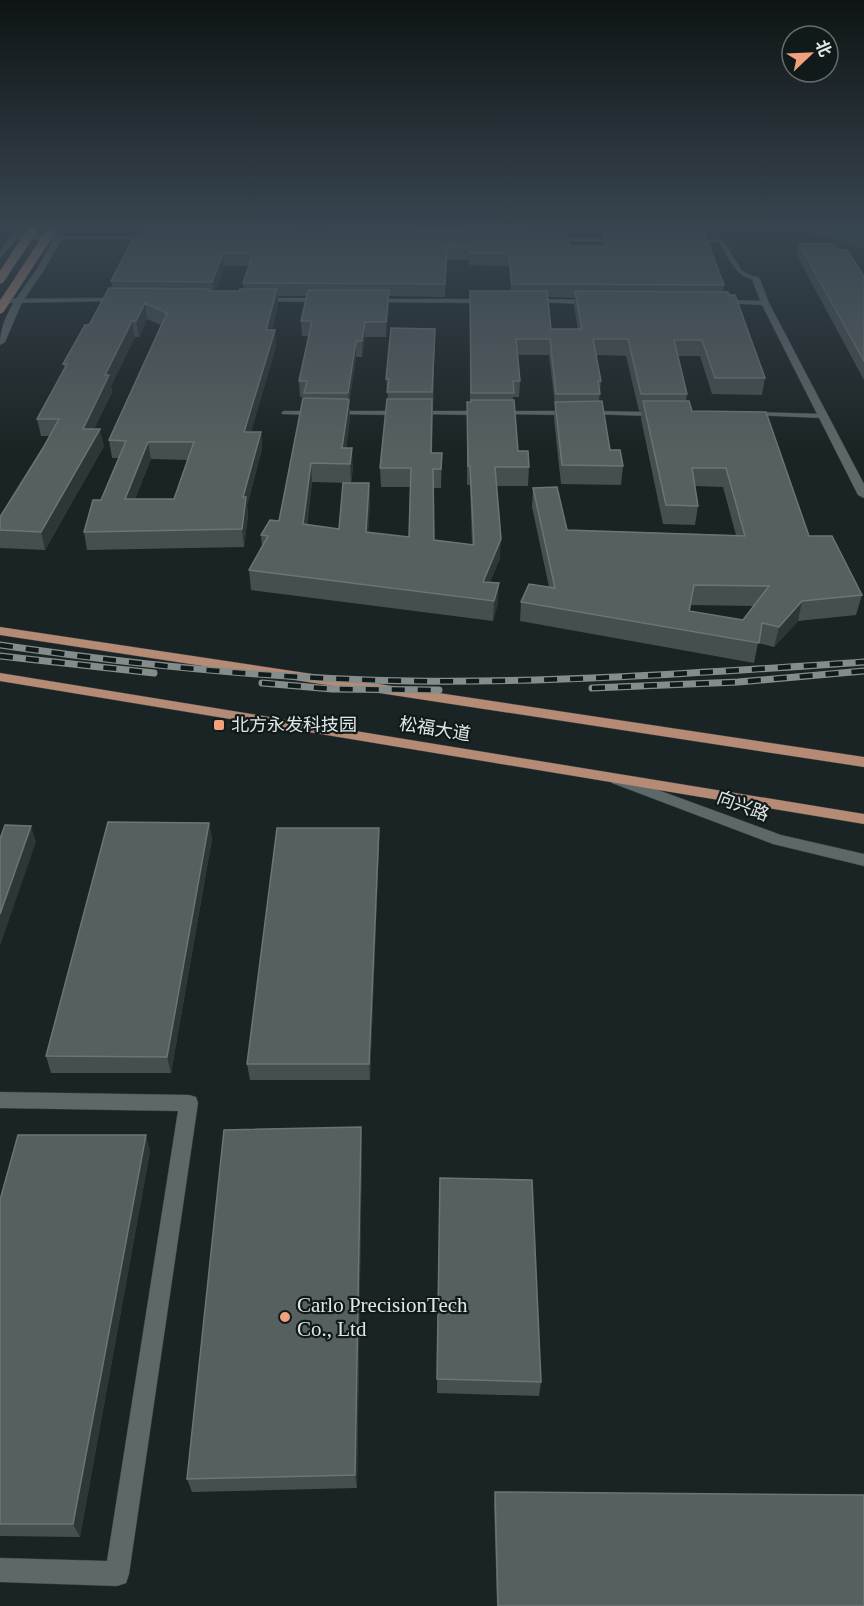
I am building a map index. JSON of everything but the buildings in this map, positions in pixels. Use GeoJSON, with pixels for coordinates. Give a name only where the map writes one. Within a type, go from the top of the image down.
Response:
{"type":"FeatureCollection","features":[{"type":"Feature","properties":{"kind":"main road","name":"松福大道"},"geometry":{"type":"LineString","coordinates":[[0,631],[864,762]]}},
{"type":"Feature","properties":{"kind":"main road","name":"松福大道"},"geometry":{"type":"LineString","coordinates":[[0,677],[864,819]]}},
{"type":"Feature","properties":{"kind":"main road","name":"松福大道"},"geometry":{"type":"LineString","coordinates":[[843,759],[864,757]]}},
{"type":"Feature","properties":{"kind":"street"},"geometry":{"type":"LineString","coordinates":[[0,342],[18,303]]}},
{"type":"Feature","properties":{"kind":"street"},"geometry":{"type":"LineString","coordinates":[[765,303],[864,495]]}},
{"type":"Feature","properties":{"kind":"street","name":"向兴路"},"geometry":{"type":"LineString","coordinates":[[611,777],[778,840],[864,860]]}},
{"type":"Feature","properties":{"kind":"street"},"geometry":{"type":"LineString","coordinates":[[0,1100],[189,1103],[117,1574],[0,1570]]}},
{"type":"Feature","properties":{"kind":"lane"},"geometry":{"type":"LineString","coordinates":[[284,412],[320,413]]}},
{"type":"Feature","properties":{"kind":"lane"},"geometry":{"type":"LineString","coordinates":[[332,413],[404,413]]}},
{"type":"Feature","properties":{"kind":"lane"},"geometry":{"type":"LineString","coordinates":[[416,413],[488,413]]}},
{"type":"Feature","properties":{"kind":"lane"},"geometry":{"type":"LineString","coordinates":[[500,413],[572,413]]}},
{"type":"Feature","properties":{"kind":"lane"},"geometry":{"type":"LineString","coordinates":[[584,413],[656,414]]}},
{"type":"Feature","properties":{"kind":"lane"},"geometry":{"type":"LineString","coordinates":[[752,414],[823,416]]}},
{"type":"Feature","properties":{"kind":"railway"},"geometry":{"type":"LineString","coordinates":[[0,645],[205,670],[359,680],[581,679],[864,662]]}},
{"type":"Feature","properties":{"kind":"railway"},"geometry":{"type":"LineString","coordinates":[[0,656],[154,673]]}},
{"type":"Feature","properties":{"kind":"railway"},"geometry":{"type":"LineString","coordinates":[[592,688],[738,682],[864,671]]}},
{"type":"Feature","properties":{"kind":"railway"},"geometry":{"type":"LineString","coordinates":[[262,683],[332,689],[439,690]]}},
{"type":"Feature","properties":{"kind":"place","name":"北方永发科技园"},"geometry":{"type":"Point","coordinates":[219,725]}},
{"type":"Feature","properties":{"kind":"place","name":"Carlo PrecisionTech Co., Ltd"},"geometry":{"type":"Point","coordinates":[285,1317]}}]}
